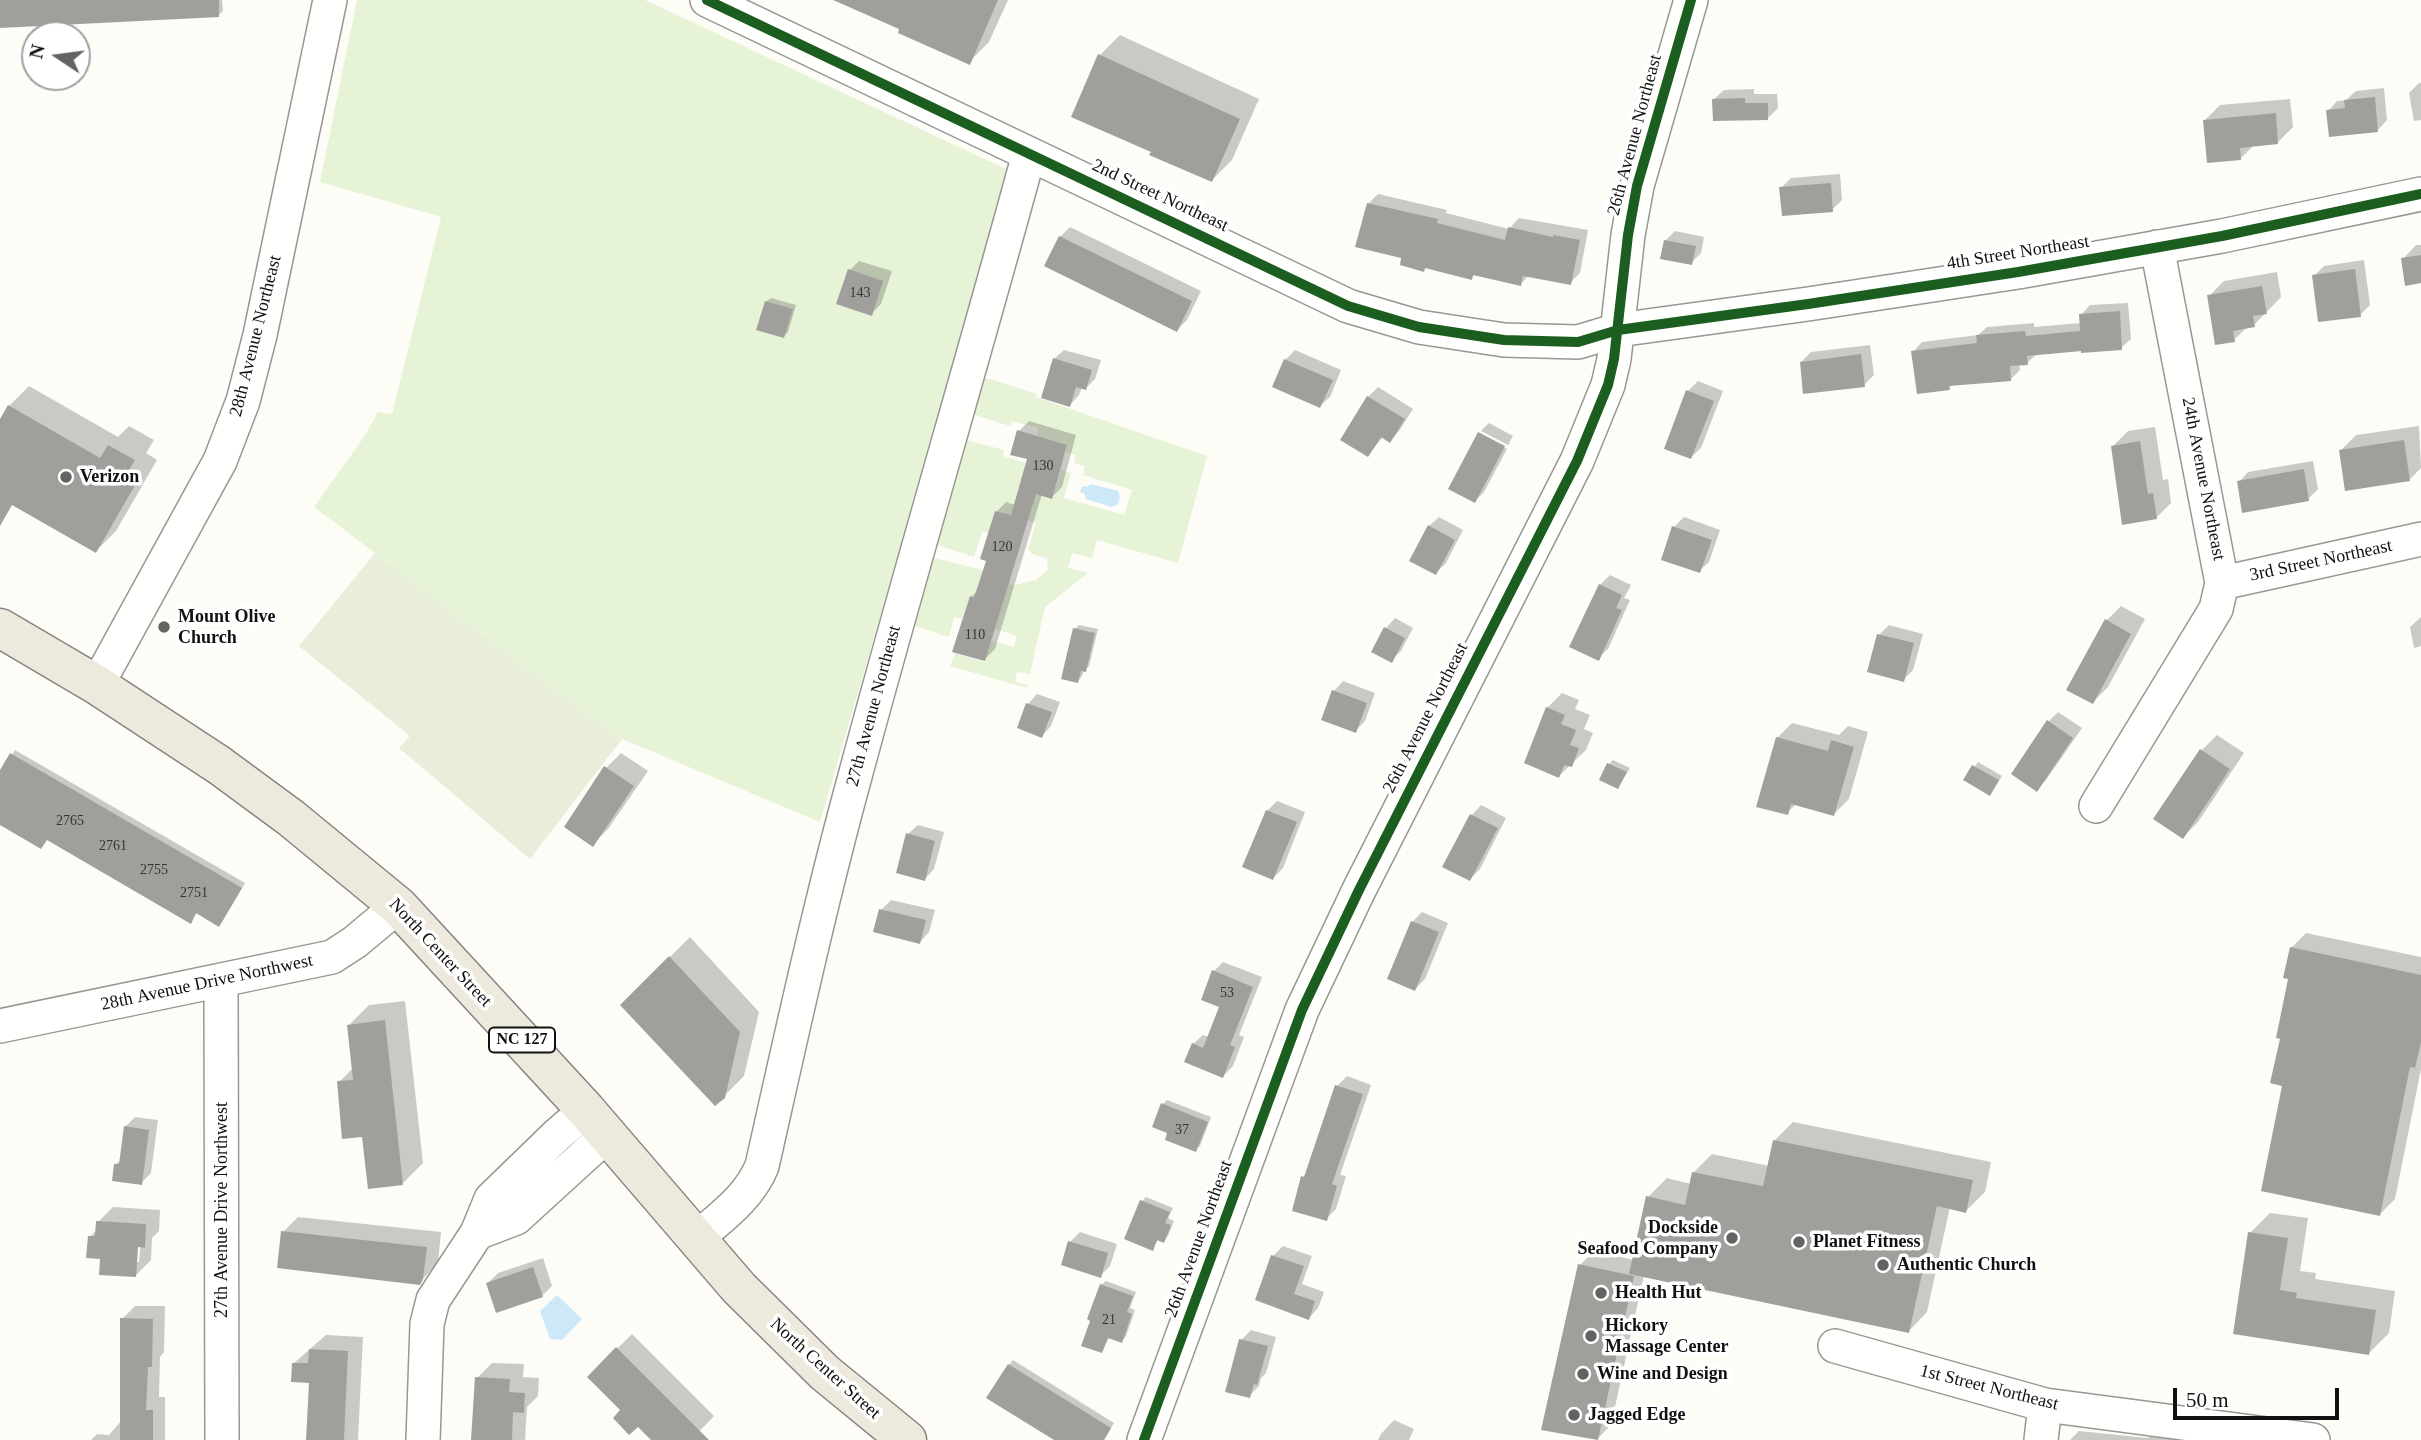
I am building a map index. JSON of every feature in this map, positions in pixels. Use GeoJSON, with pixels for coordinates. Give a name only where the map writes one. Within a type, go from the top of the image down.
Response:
{"type":"FeatureCollection","features":[{"type":"Feature","properties":{"kind":"main road","name":"North Center Street"},"geometry":{"type":"LineString","coordinates":[[0,628],[97,685],[240,780],[398,906],[597,1123],[739,1288],[845,1391],[907,1440]]}},
{"type":"Feature","properties":{"kind":"street","name":"28th Avenue Northeast"},"geometry":{"type":"LineString","coordinates":[[97,685],[220,461],[243,401],[260,335],[330,0]]}},
{"type":"Feature","properties":{"kind":"street","name":"2nd Street Northeast"},"geometry":{"type":"LineString","coordinates":[[707,0],[1348,306],[1419,327],[1504,340],[1578,342],[1618,330]]}},
{"type":"Feature","properties":{"kind":"street","name":"26th Avenue Northeast"},"geometry":{"type":"LineString","coordinates":[[1144,1440],[1302,1010],[1365,878],[1577,461],[1608,385],[1637,186],[1690,0]]}},
{"type":"Feature","properties":{"kind":"street","name":"27th Avenue Northeast"},"geometry":{"type":"LineString","coordinates":[[696,1239],[745,1196],[762,1166],[808,959],[853,782],[1029,154]]}},
{"type":"Feature","properties":{"kind":"street","name":"4th Street Northeast"},"geometry":{"type":"LineString","coordinates":[[1618,330],[1860,296],[2222,236],[2421,194]]}},
{"type":"Feature","properties":{"kind":"street","name":"24th Avenue Northeast"},"geometry":{"type":"LineString","coordinates":[[2096,806],[2216,609],[2222,583],[2157,247]]}},
{"type":"Feature","properties":{"kind":"street","name":"3rd Street Northeast"},"geometry":{"type":"LineString","coordinates":[[2222,583],[2421,539]]}},
{"type":"Feature","properties":{"kind":"street","name":"28th Avenue Drive Northwest"},"geometry":{"type":"LineString","coordinates":[[0,1026],[332,957],[355,942],[398,906]]}},
{"type":"Feature","properties":{"kind":"street","name":"27th Avenue Drive Northwest"},"geometry":{"type":"LineString","coordinates":[[221,981],[222,1440]]}},
{"type":"Feature","properties":{"kind":"street"},"geometry":{"type":"LineString","coordinates":[[423,1440],[427,1324],[436,1294],[477,1233],[597,1123]]}},
{"type":"Feature","properties":{"kind":"street","name":"1st Street Northeast"},"geometry":{"type":"LineString","coordinates":[[1835,1346],[2045,1405],[2313,1440]]}},
{"type":"Feature","properties":{"kind":"street"},"geometry":{"type":"LineString","coordinates":[[2041,1440],[2045,1405]]}},
{"type":"Feature","properties":{"kind":"green space"},"geometry":{"type":"Polygon","coordinates":[[[357,0],[645,0],[1008,170],[966,324],[820,822],[622,739],[314,507],[366,434],[378,412],[392,414],[441,217],[320,182],[357,0]]]}},
{"type":"Feature","properties":{"kind":"green space"},"geometry":{"type":"Polygon","coordinates":[[[981,378],[1037,394],[1036,397],[1207,456],[1178,563],[1097,540],[1092,558],[1072,553],[1068,568],[1088,573],[1045,607],[1030,674],[1017,672],[1015,682],[1028,685],[1027,688],[950,666],[955,653],[985,662],[991,641],[1014,647],[1017,636],[995,629],[1001,606],[970,597],[962,619],[954,617],[949,637],[912,625],[930,557],[983,570],[1006,584],[1013,585],[1036,580],[1048,570],[1047,558],[1032,554],[1028,549],[1036,523],[995,511],[988,533],[982,532],[974,557],[931,543],[966,440],[1004,450],[1003,456],[1026,463],[1019,489],[1052,498],[1061,470],[1071,473],[1064,498],[1124,515],[1132,490],[1083,475],[1085,466],[1074,463],[1076,455],[1066,452],[1068,445],[1037,436],[1038,428],[1012,421],[1010,426],[970,412],[981,378]]]}},
{"type":"Feature","properties":{"kind":"green space"},"geometry":{"type":"Polygon","coordinates":[[[375,553],[622,739],[530,859],[399,748],[410,736],[299,646],[375,553]]]}},
{"type":"Feature","properties":{"kind":"water"},"geometry":{"type":"Polygon","coordinates":[[[1091,484],[1118,491],[1118,504],[1112,507],[1086,499],[1085,494],[1080,492],[1082,486],[1091,484]]]}},
{"type":"Feature","properties":{"kind":"water"},"geometry":{"type":"Polygon","coordinates":[[[557,1295],[582,1319],[562,1340],[550,1339],[540,1311],[557,1295]]]}},
{"type":"Feature","properties":{"kind":"building"},"geometry":{"type":"Polygon","coordinates":[[[0,0],[219,0],[219,17],[91,23],[91,21],[21,21],[21,27],[0,28],[0,0]]]}},
{"type":"Feature","properties":{"kind":"building"},"geometry":{"type":"Polygon","coordinates":[[[833,0],[998,0],[970,65],[833,0]]]}},
{"type":"Feature","properties":{"kind":"building"},"geometry":{"type":"Polygon","coordinates":[[[1098,54],[1240,119],[1212,182],[1071,117],[1098,54]]]}},
{"type":"Feature","properties":{"kind":"building"},"geometry":{"type":"Polygon","coordinates":[[[2375,97],[2378,132],[2329,137],[2326,110],[2345,108],[2344,100],[2375,97]]]}},
{"type":"Feature","properties":{"kind":"building"},"geometry":{"type":"Polygon","coordinates":[[[1745,98],[1745,103],[1768,103],[1768,120],[1713,121],[1712,99],[1745,98]]]}},
{"type":"Feature","properties":{"kind":"building"},"geometry":{"type":"Polygon","coordinates":[[[2276,113],[2278,144],[2240,148],[2241,160],[2207,163],[2203,120],[2276,113]]]}},
{"type":"Feature","properties":{"kind":"building"},"geometry":{"type":"Polygon","coordinates":[[[1831,183],[1833,212],[1782,216],[1779,187],[1831,183]]]}},
{"type":"Feature","properties":{"kind":"building"},"geometry":{"type":"Polygon","coordinates":[[[1367,203],[1438,219],[1437,223],[1505,240],[1508,227],[1580,240],[1571,285],[1523,276],[1521,286],[1473,275],[1472,280],[1425,268],[1424,272],[1400,265],[1401,258],[1355,247],[1367,203]]]}},
{"type":"Feature","properties":{"kind":"building"},"geometry":{"type":"Polygon","coordinates":[[[1059,236],[1192,301],[1177,332],[1044,266],[1059,236]]]}},
{"type":"Feature","properties":{"kind":"building"},"geometry":{"type":"Polygon","coordinates":[[[1664,240],[1696,246],[1692,265],[1660,259],[1664,240]]]}},
{"type":"Feature","properties":{"kind":"building"},"geometry":{"type":"Polygon","coordinates":[[[2421,255],[2421,283],[2405,286],[2401,258],[2421,255]]]}},
{"type":"Feature","properties":{"kind":"building"},"geometry":{"type":"Polygon","coordinates":[[[848,269],[883,281],[872,316],[836,304],[848,269]]]}},
{"type":"Feature","properties":{"kind":"building"},"geometry":{"type":"Polygon","coordinates":[[[2355,269],[2361,317],[2318,322],[2312,275],[2355,269]]]}},
{"type":"Feature","properties":{"kind":"building"},"geometry":{"type":"Polygon","coordinates":[[[2262,286],[2267,314],[2253,316],[2255,327],[2233,331],[2235,342],[2215,345],[2207,295],[2262,286]]]}},
{"type":"Feature","properties":{"kind":"building"},"geometry":{"type":"Polygon","coordinates":[[[765,301],[793,309],[784,338],[756,330],[765,301]]]}},
{"type":"Feature","properties":{"kind":"building"},"geometry":{"type":"Polygon","coordinates":[[[2120,311],[2122,350],[2027,356],[2028,365],[2010,366],[2011,381],[1949,386],[1950,390],[1917,394],[1911,351],[1977,343],[1976,335],[2025,331],[2026,336],[2080,331],[2079,314],[2120,311]]]}},
{"type":"Feature","properties":{"kind":"building"},"geometry":{"type":"Polygon","coordinates":[[[1861,354],[1865,387],[1803,394],[1800,362],[1861,354]]]}},
{"type":"Feature","properties":{"kind":"building"},"geometry":{"type":"Polygon","coordinates":[[[1053,358],[1092,370],[1086,390],[1076,387],[1070,407],[1041,398],[1053,358]]]}},
{"type":"Feature","properties":{"kind":"building"},"geometry":{"type":"Polygon","coordinates":[[[1284,359],[1333,380],[1320,408],[1272,387],[1284,359]]]}},
{"type":"Feature","properties":{"kind":"building"},"geometry":{"type":"Polygon","coordinates":[[[1686,390],[1714,401],[1691,459],[1664,449],[1686,390]]]}},
{"type":"Feature","properties":{"kind":"building"},"geometry":{"type":"Polygon","coordinates":[[[1367,396],[1405,419],[1390,443],[1381,437],[1368,457],[1340,440],[1367,396]]]}},
{"type":"Feature","properties":{"kind":"building","name":"Verizon"},"geometry":{"type":"Polygon","coordinates":[[[8,405],[100,458],[108,445],[135,460],[127,474],[138,480],[96,553],[12,505],[0,526],[0,419],[8,405]]]}},
{"type":"Feature","properties":{"kind":"building"},"geometry":{"type":"Polygon","coordinates":[[[1017,430],[1067,445],[1052,499],[1036,494],[985,661],[952,652],[970,596],[974,598],[986,561],[980,559],[995,511],[1011,515],[1027,459],[1010,455],[1017,430]]]}},
{"type":"Feature","properties":{"kind":"building"},"geometry":{"type":"Polygon","coordinates":[[[1478,432],[1505,446],[1475,503],[1448,489],[1478,432]]]}},
{"type":"Feature","properties":{"kind":"building"},"geometry":{"type":"Polygon","coordinates":[[[2404,440],[2410,481],[2345,491],[2339,450],[2404,440]]]}},
{"type":"Feature","properties":{"kind":"building"},"geometry":{"type":"Polygon","coordinates":[[[2140,441],[2148,494],[2153,493],[2157,519],[2122,525],[2111,446],[2140,441]]]}},
{"type":"Feature","properties":{"kind":"building"},"geometry":{"type":"Polygon","coordinates":[[[2304,469],[2309,501],[2242,513],[2237,481],[2304,469]]]}},
{"type":"Feature","properties":{"kind":"building"},"geometry":{"type":"Polygon","coordinates":[[[1428,525],[1455,540],[1436,575],[1409,561],[1428,525]]]}},
{"type":"Feature","properties":{"kind":"building"},"geometry":{"type":"Polygon","coordinates":[[[1672,526],[1712,540],[1700,573],[1661,560],[1672,526]]]}},
{"type":"Feature","properties":{"kind":"building"},"geometry":{"type":"Polygon","coordinates":[[[1599,584],[1622,595],[1616,608],[1622,610],[1599,661],[1569,647],[1599,584]]]}},
{"type":"Feature","properties":{"kind":"building"},"geometry":{"type":"Polygon","coordinates":[[[2105,619],[2131,634],[2093,704],[2066,690],[2105,619]]]}},
{"type":"Feature","properties":{"kind":"building"},"geometry":{"type":"Polygon","coordinates":[[[1384,627],[1405,638],[1392,663],[1371,652],[1384,627]]]}},
{"type":"Feature","properties":{"kind":"building"},"geometry":{"type":"Polygon","coordinates":[[[1073,628],[1095,633],[1086,672],[1081,671],[1078,683],[1061,679],[1073,628]]]}},
{"type":"Feature","properties":{"kind":"building"},"geometry":{"type":"Polygon","coordinates":[[[1877,634],[1914,643],[1904,682],[1867,672],[1877,634]]]}},
{"type":"Feature","properties":{"kind":"building"},"geometry":{"type":"Polygon","coordinates":[[[1332,690],[1367,703],[1356,733],[1321,720],[1332,690]]]}},
{"type":"Feature","properties":{"kind":"building"},"geometry":{"type":"Polygon","coordinates":[[[1026,703],[1052,712],[1042,738],[1017,728],[1026,703]]]}},
{"type":"Feature","properties":{"kind":"building"},"geometry":{"type":"Polygon","coordinates":[[[1546,707],[1565,715],[1561,724],[1576,730],[1570,745],[1579,748],[1572,767],[1564,765],[1559,778],[1524,763],[1546,707]]]}},
{"type":"Feature","properties":{"kind":"building"},"geometry":{"type":"Polygon","coordinates":[[[2047,720],[2073,738],[2037,792],[2011,774],[2047,720]]]}},
{"type":"Feature","properties":{"kind":"building"},"geometry":{"type":"Polygon","coordinates":[[[1776,737],[1828,751],[1831,740],[1854,747],[1834,816],[1791,804],[1788,815],[1756,807],[1776,737]]]}},
{"type":"Feature","properties":{"kind":"building"},"geometry":{"type":"Polygon","coordinates":[[[2200,749],[2230,769],[2183,839],[2153,819],[2200,749]]]}},
{"type":"Feature","properties":{"kind":"building"},"geometry":{"type":"Polygon","coordinates":[[[10,753],[242,888],[219,927],[196,913],[191,924],[47,840],[41,849],[0,825],[0,770],[10,753]]]}},
{"type":"Feature","properties":{"kind":"building"},"geometry":{"type":"Polygon","coordinates":[[[1607,763],[1627,772],[1618,789],[1599,780],[1607,763]]]}},
{"type":"Feature","properties":{"kind":"building"},"geometry":{"type":"Polygon","coordinates":[[[1972,765],[1999,780],[1990,796],[1963,780],[1972,765]]]}},
{"type":"Feature","properties":{"kind":"building"},"geometry":{"type":"Polygon","coordinates":[[[604,766],[634,786],[593,847],[564,827],[604,766]]]}},
{"type":"Feature","properties":{"kind":"building"},"geometry":{"type":"Polygon","coordinates":[[[1266,810],[1297,822],[1273,880],[1242,867],[1266,810]]]}},
{"type":"Feature","properties":{"kind":"building"},"geometry":{"type":"Polygon","coordinates":[[[1470,814],[1498,828],[1470,881],[1442,867],[1470,814]]]}},
{"type":"Feature","properties":{"kind":"building"},"geometry":{"type":"Polygon","coordinates":[[[906,833],[935,841],[925,881],[896,873],[906,833]]]}},
{"type":"Feature","properties":{"kind":"building"},"geometry":{"type":"Polygon","coordinates":[[[879,909],[926,920],[920,944],[873,932],[879,909]]]}},
{"type":"Feature","properties":{"kind":"building"},"geometry":{"type":"Polygon","coordinates":[[[1411,921],[1439,932],[1415,991],[1387,979],[1411,921]]]}},
{"type":"Feature","properties":{"kind":"building"},"geometry":{"type":"Polygon","coordinates":[[[2290,947],[2421,975],[2421,1042],[2415,1068],[2410,1067],[2380,1216],[2261,1191],[2282,1086],[2270,1083],[2280,1039],[2276,1038],[2288,979],[2283,978],[2290,947]]]}},
{"type":"Feature","properties":{"kind":"building"},"geometry":{"type":"Polygon","coordinates":[[[669,956],[740,1032],[725,1098],[715,1106],[620,1005],[669,956]]]}},
{"type":"Feature","properties":{"kind":"building"},"geometry":{"type":"Polygon","coordinates":[[[1212,970],[1253,987],[1230,1045],[1235,1047],[1223,1078],[1184,1062],[1192,1043],[1203,1048],[1219,1007],[1201,1000],[1212,970]]]}},
{"type":"Feature","properties":{"kind":"building"},"geometry":{"type":"Polygon","coordinates":[[[385,1020],[403,1185],[368,1189],[362,1137],[342,1139],[337,1081],[353,1080],[347,1025],[385,1020]]]}},
{"type":"Feature","properties":{"kind":"building"},"geometry":{"type":"Polygon","coordinates":[[[1335,1085],[1363,1094],[1332,1184],[1337,1186],[1327,1221],[1292,1211],[1301,1176],[1304,1177],[1335,1085]]]}},
{"type":"Feature","properties":{"kind":"building"},"geometry":{"type":"Polygon","coordinates":[[[1161,1103],[1208,1122],[1196,1152],[1165,1140],[1167,1133],[1152,1127],[1161,1103]]]}},
{"type":"Feature","properties":{"kind":"building"},"geometry":{"type":"Polygon","coordinates":[[[124,1126],[149,1130],[142,1185],[112,1181],[114,1164],[119,1164],[124,1126]]]}},
{"type":"Feature","properties":{"kind":"building"},"geometry":{"type":"Polygon","coordinates":[[[1773,1140],[1973,1180],[1966,1213],[1937,1206],[1909,1333],[1629,1274],[1646,1196],[1685,1205],[1692,1172],[1763,1186],[1773,1140]]]}},
{"type":"Feature","properties":{"kind":"building"},"geometry":{"type":"Polygon","coordinates":[[[1140,1200],[1170,1212],[1165,1223],[1171,1225],[1164,1243],[1157,1240],[1153,1251],[1124,1239],[1140,1200]]]}},
{"type":"Feature","properties":{"kind":"building"},"geometry":{"type":"Polygon","coordinates":[[[96,1221],[146,1224],[145,1248],[138,1247],[136,1277],[99,1275],[100,1259],[86,1258],[88,1236],[95,1236],[96,1221]]]}},
{"type":"Feature","properties":{"kind":"building"},"geometry":{"type":"Polygon","coordinates":[[[281,1231],[427,1247],[423,1279],[420,1285],[277,1268],[281,1231]]]}},
{"type":"Feature","properties":{"kind":"building"},"geometry":{"type":"Polygon","coordinates":[[[2248,1232],[2288,1238],[2280,1290],[2297,1293],[2296,1298],[2376,1310],[2369,1355],[2233,1334],[2248,1232]]]}},
{"type":"Feature","properties":{"kind":"building"},"geometry":{"type":"Polygon","coordinates":[[[1068,1241],[1108,1253],[1101,1278],[1061,1265],[1068,1241]]]}},
{"type":"Feature","properties":{"kind":"building"},"geometry":{"type":"Polygon","coordinates":[[[1271,1255],[1304,1266],[1294,1294],[1315,1301],[1309,1320],[1255,1300],[1271,1255]]]}},
{"type":"Feature","properties":{"kind":"building"},"geometry":{"type":"Polygon","coordinates":[[[1578,1264],[1634,1276],[1598,1440],[1541,1430],[1578,1264]]]}},
{"type":"Feature","properties":{"kind":"building"},"geometry":{"type":"Polygon","coordinates":[[[533,1267],[543,1297],[496,1313],[486,1283],[533,1267]]]}},
{"type":"Feature","properties":{"kind":"building"},"geometry":{"type":"Polygon","coordinates":[[[1100,1284],[1133,1296],[1127,1312],[1132,1314],[1122,1343],[1108,1338],[1102,1353],[1081,1346],[1090,1321],[1087,1319],[1100,1284]]]}},
{"type":"Feature","properties":{"kind":"building"},"geometry":{"type":"Polygon","coordinates":[[[120,1318],[153,1319],[152,1367],[148,1367],[146,1410],[153,1410],[153,1440],[120,1440],[120,1318]]]}},
{"type":"Feature","properties":{"kind":"building"},"geometry":{"type":"Polygon","coordinates":[[[1239,1339],[1268,1346],[1257,1385],[1254,1384],[1250,1398],[1225,1392],[1239,1339]]]}},
{"type":"Feature","properties":{"kind":"building"},"geometry":{"type":"Polygon","coordinates":[[[616,1347],[709,1440],[651,1440],[638,1427],[629,1435],[613,1418],[620,1410],[587,1377],[616,1347]]]}},
{"type":"Feature","properties":{"kind":"building"},"geometry":{"type":"Polygon","coordinates":[[[309,1349],[348,1351],[344,1440],[306,1440],[309,1383],[291,1382],[292,1363],[308,1363],[309,1349]]]}},
{"type":"Feature","properties":{"kind":"building"},"geometry":{"type":"Polygon","coordinates":[[[1008,1364],[1111,1428],[1104,1440],[1054,1440],[986,1398],[1008,1364]]]}},
{"type":"Feature","properties":{"kind":"building"},"geometry":{"type":"Polygon","coordinates":[[[475,1377],[510,1379],[509,1392],[525,1393],[524,1413],[513,1412],[512,1440],[471,1440],[475,1377]]]}},
{"type":"Feature","properties":{"kind":"cycle path"},"geometry":{"type":"LineString","coordinates":[[707,0],[1348,306],[1419,327],[1504,340],[1578,342],[1618,330],[2018,272],[2222,236],[2421,194]]}},
{"type":"Feature","properties":{"kind":"cycle path"},"geometry":{"type":"LineString","coordinates":[[1144,1440],[1302,1010],[1359,890],[1577,461],[1608,385],[1614,359],[1628,235],[1637,186],[1691,0]]}},
{"type":"Feature","properties":{"kind":"place","name":"Verizon"},"geometry":{"type":"Point","coordinates":[66,477]}},
{"type":"Feature","properties":{"kind":"place","name":"Mount Olive Church"},"geometry":{"type":"Point","coordinates":[164,627]}},
{"type":"Feature","properties":{"kind":"place","name":"Dockside Seafood Company"},"geometry":{"type":"Point","coordinates":[1732,1238]}},
{"type":"Feature","properties":{"kind":"place","name":"Planet Fitness"},"geometry":{"type":"Point","coordinates":[1799,1242]}},
{"type":"Feature","properties":{"kind":"place","name":"Authentic Church"},"geometry":{"type":"Point","coordinates":[1883,1265]}},
{"type":"Feature","properties":{"kind":"place","name":"Health Hut"},"geometry":{"type":"Point","coordinates":[1601,1293]}},
{"type":"Feature","properties":{"kind":"place","name":"Hickory Massage Center"},"geometry":{"type":"Point","coordinates":[1591,1336]}},
{"type":"Feature","properties":{"kind":"place","name":"Wine and Design"},"geometry":{"type":"Point","coordinates":[1583,1374]}},
{"type":"Feature","properties":{"kind":"place","name":"Jagged Edge"},"geometry":{"type":"Point","coordinates":[1574,1415]}}]}
